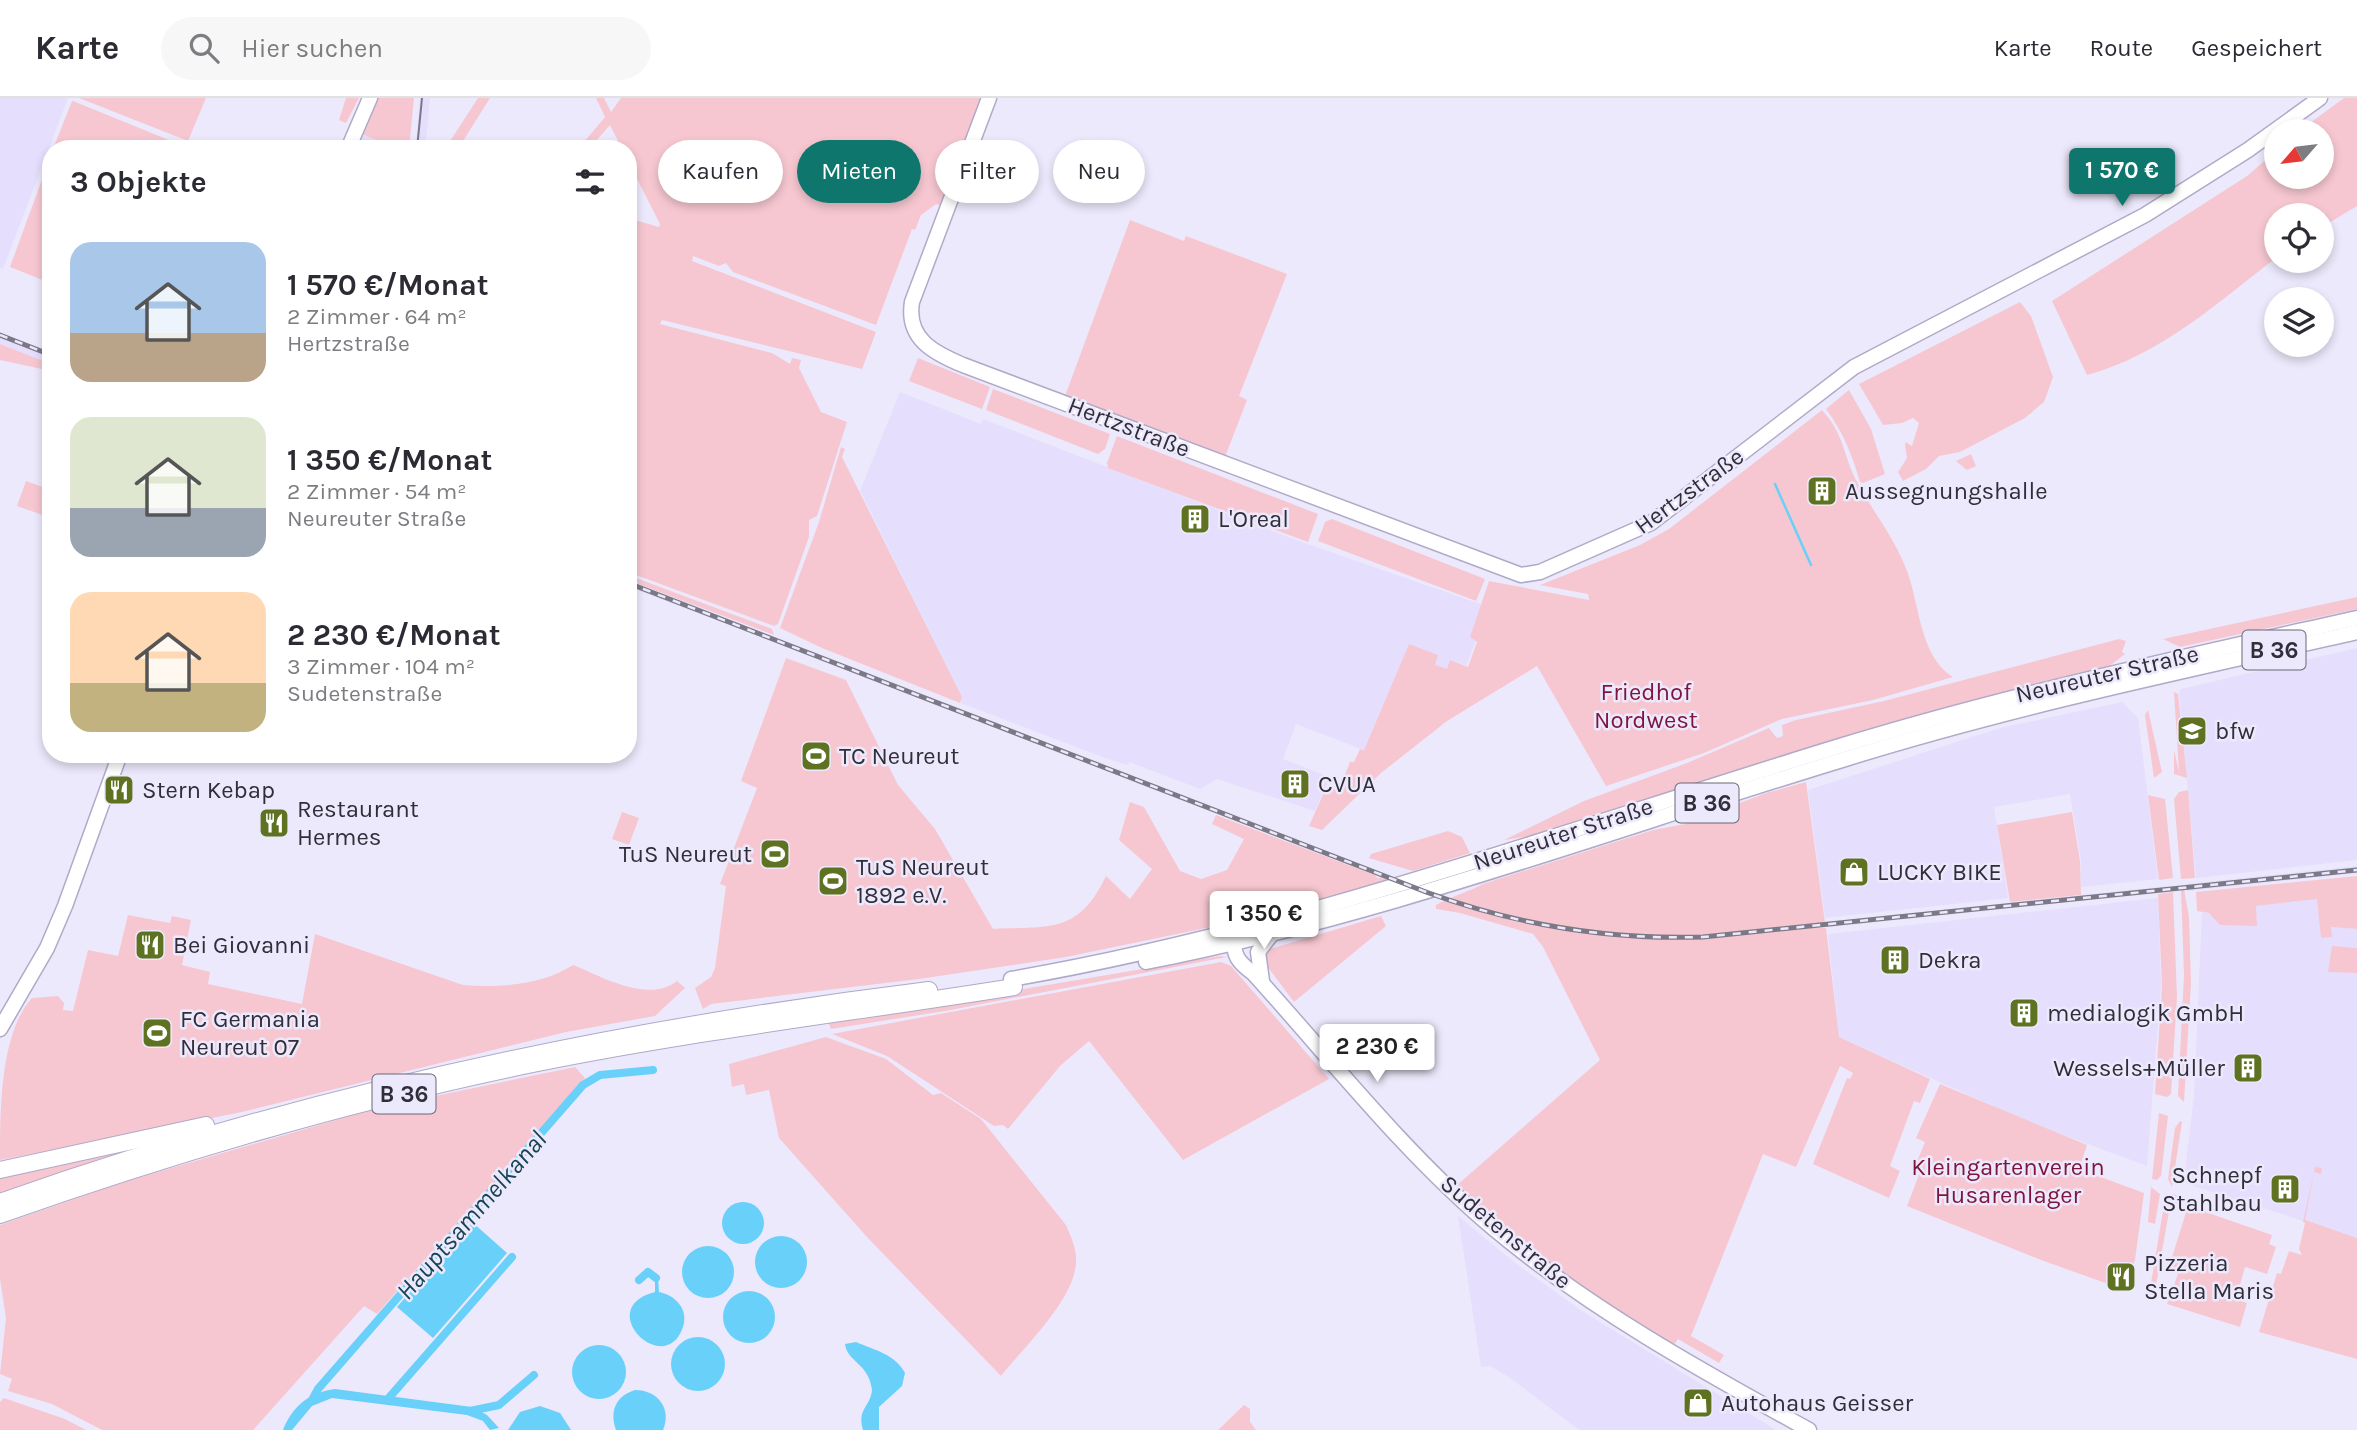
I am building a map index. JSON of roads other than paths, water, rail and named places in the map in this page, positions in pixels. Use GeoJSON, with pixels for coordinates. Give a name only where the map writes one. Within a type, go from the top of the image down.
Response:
{"type":"FeatureCollection","features":[{"type":"Feature","properties":{"kind":"highway","name":"B 36"},"geometry":{"type":"LineString","coordinates":[[0,1202],[156,1150],[289,1111],[481,1063],[696,1028],[1012,983]]}},
{"type":"Feature","properties":{"kind":"highway","name":"B 36"},"geometry":{"type":"LineString","coordinates":[[0,1215],[162,1161],[316,1116],[586,1048]]}},
{"type":"Feature","properties":{"kind":"highway"},"geometry":{"type":"LineString","coordinates":[[0,1168],[275,1109],[289,1111]]}},
{"type":"Feature","properties":{"kind":"main road"},"geometry":{"type":"LineString","coordinates":[[352,140],[370,98]]}},
{"type":"Feature","properties":{"kind":"main road","name":"Hertzstraße"},"geometry":{"type":"LineString","coordinates":[[989,98],[912,302],[914,328],[925,345],[954,361],[1514,574],[1531,574],[1651,523],[1854,367],[2145,215],[2248,150],[2320,98]]}},
{"type":"Feature","properties":{"kind":"main road","name":"Neureuter Straße"},"geometry":{"type":"LineString","coordinates":[[1237,940],[1405,884],[1960,710],[2113,671],[2357,618]]}},
{"type":"Feature","properties":{"kind":"main road","name":"Neureuter Straße"},"geometry":{"type":"LineString","coordinates":[[1012,983],[1271,935],[1400,900],[1968,722],[2357,632]]}},
{"type":"Feature","properties":{"kind":"main road"},"geometry":{"type":"LineString","coordinates":[[0,1029],[31,978],[60,917],[117,763]]}},
{"type":"Feature","properties":{"kind":"main road"},"geometry":{"type":"LineString","coordinates":[[1258,978],[1258,952],[1271,935]]}},
{"type":"Feature","properties":{"kind":"main road","name":"Sudetenstraße"},"geometry":{"type":"LineString","coordinates":[[1237,940],[1258,978],[1441,1179],[1491,1227],[1544,1270],[1612,1314],[1810,1430]]}},
{"type":"Feature","properties":{"kind":"water"},"geometry":{"type":"Polygon","coordinates":[[[743,1202],[758,1208],[764,1223],[758,1238],[743,1244],[728,1238],[722,1223],[728,1208],[743,1202]]]}},
{"type":"Feature","properties":{"kind":"water"},"geometry":{"type":"Polygon","coordinates":[[[472,1222],[507,1253],[433,1338],[397,1307],[472,1222]]]}},
{"type":"Feature","properties":{"kind":"water"},"geometry":{"type":"Polygon","coordinates":[[[781,1236],[791,1238],[799,1244],[805,1252],[805,1272],[799,1280],[791,1286],[781,1288],[771,1286],[763,1280],[757,1272],[755,1262],[757,1252],[763,1244],[771,1238],[781,1236]]]}},
{"type":"Feature","properties":{"kind":"water"},"geometry":{"type":"Polygon","coordinates":[[[708,1246],[718,1248],[726,1254],[732,1262],[732,1282],[726,1290],[718,1296],[708,1298],[698,1296],[690,1290],[684,1282],[682,1272],[684,1262],[690,1254],[698,1248],[708,1246]]]}},
{"type":"Feature","properties":{"kind":"water"},"geometry":{"type":"Polygon","coordinates":[[[651,1270],[658,1278],[659,1292],[675,1300],[684,1314],[683,1327],[674,1341],[662,1346],[650,1343],[639,1335],[631,1324],[630,1312],[637,1300],[655,1292],[651,1270]]]}},
{"type":"Feature","properties":{"kind":"water"},"geometry":{"type":"Polygon","coordinates":[[[749,1291],[759,1293],[767,1299],[773,1307],[773,1327],[767,1335],[759,1341],[749,1343],[739,1341],[731,1335],[725,1327],[723,1317],[725,1307],[731,1299],[739,1293],[749,1291]]]}},
{"type":"Feature","properties":{"kind":"water"},"geometry":{"type":"Polygon","coordinates":[[[698,1337],[717,1345],[725,1364],[717,1383],[698,1391],[679,1383],[671,1364],[679,1345],[698,1337]]]}},
{"type":"Feature","properties":{"kind":"water"},"geometry":{"type":"Polygon","coordinates":[[[856,1342],[890,1357],[905,1373],[902,1386],[879,1407],[879,1430],[863,1430],[863,1412],[872,1390],[867,1374],[850,1355],[845,1344],[856,1342]]]}},
{"type":"Feature","properties":{"kind":"water"},"geometry":{"type":"Polygon","coordinates":[[[599,1345],[618,1353],[626,1372],[618,1391],[599,1399],[580,1391],[572,1372],[580,1353],[599,1345]]]}},
{"type":"Feature","properties":{"kind":"water"},"geometry":{"type":"Polygon","coordinates":[[[335,1389],[472,1407],[487,1415],[499,1428],[490,1430],[483,1421],[467,1415],[332,1398],[312,1406],[292,1430],[283,1430],[291,1414],[309,1397],[335,1389]]]}},
{"type":"Feature","properties":{"kind":"water"},"geometry":{"type":"Polygon","coordinates":[[[635,1390],[650,1393],[661,1402],[666,1415],[663,1430],[616,1430],[613,1417],[616,1405],[623,1396],[635,1390]]]}},
{"type":"Feature","properties":{"kind":"water"},"geometry":{"type":"Polygon","coordinates":[[[540,1406],[560,1413],[571,1430],[508,1430],[520,1412],[540,1406]]]}},
{"type":"Feature","properties":{"kind":"waterway"},"geometry":{"type":"LineString","coordinates":[[1775,484],[1811,565]]}},
{"type":"Feature","properties":{"kind":"waterway","name":"Hauptsammelkanal"},"geometry":{"type":"LineString","coordinates":[[312,1400],[318,1389],[583,1085],[600,1075],[653,1070]]}},
{"type":"Feature","properties":{"kind":"waterway"},"geometry":{"type":"LineString","coordinates":[[387,1400],[512,1257]]}},
{"type":"Feature","properties":{"kind":"waterway"},"geometry":{"type":"LineString","coordinates":[[639,1280],[648,1272],[656,1278]]}},
{"type":"Feature","properties":{"kind":"waterway","name":"Hauptsammelkanal"},"geometry":{"type":"LineString","coordinates":[[470,1411],[499,1405],[534,1375]]}},
{"type":"Feature","properties":{"kind":"tram line"},"geometry":{"type":"LineString","coordinates":[[418,140],[422,98]]}},
{"type":"Feature","properties":{"kind":"railway"},"geometry":{"type":"LineString","coordinates":[[0,335],[42,351]]}},
{"type":"Feature","properties":{"kind":"railway"},"geometry":{"type":"LineString","coordinates":[[637,586],[1426,892],[1460,904],[1562,928],[1631,936],[1703,937],[2357,870]]}},
{"type":"Feature","properties":{"kind":"place","name":"Aussegnungshalle"},"geometry":{"type":"Point","coordinates":[1822,491]}},
{"type":"Feature","properties":{"kind":"place","name":"L'Oreal"},"geometry":{"type":"Point","coordinates":[1195,519]}},
{"type":"Feature","properties":{"kind":"place","name":"bfw"},"geometry":{"type":"Point","coordinates":[2192,731]}},
{"type":"Feature","properties":{"kind":"place","name":"TC Neureut"},"geometry":{"type":"Point","coordinates":[816,756]}},
{"type":"Feature","properties":{"kind":"place","name":"CVUA"},"geometry":{"type":"Point","coordinates":[1295,784]}},
{"type":"Feature","properties":{"kind":"place","name":"Stern Kebap"},"geometry":{"type":"Point","coordinates":[119,790]}},
{"type":"Feature","properties":{"kind":"place","name":"Restaurant Hermes"},"geometry":{"type":"Point","coordinates":[274,823]}},
{"type":"Feature","properties":{"kind":"place","name":"TuS Neureut"},"geometry":{"type":"Point","coordinates":[775,854]}},
{"type":"Feature","properties":{"kind":"place","name":"LUCKY BIKE"},"geometry":{"type":"Point","coordinates":[1854,872]}},
{"type":"Feature","properties":{"kind":"place","name":"TuS Neureut 1892 e.V."},"geometry":{"type":"Point","coordinates":[833,881]}},
{"type":"Feature","properties":{"kind":"place","name":"Bei Giovanni"},"geometry":{"type":"Point","coordinates":[150,945]}},
{"type":"Feature","properties":{"kind":"place","name":"Dekra"},"geometry":{"type":"Point","coordinates":[1895,960]}},
{"type":"Feature","properties":{"kind":"place","name":"medialogik GmbH"},"geometry":{"type":"Point","coordinates":[2024,1013]}},
{"type":"Feature","properties":{"kind":"place","name":"FC Germania Neureut 07"},"geometry":{"type":"Point","coordinates":[157,1033]}},
{"type":"Feature","properties":{"kind":"place","name":"Wessels+Müller"},"geometry":{"type":"Point","coordinates":[2248,1068]}},
{"type":"Feature","properties":{"kind":"place","name":"Schnepf Stahlbau"},"geometry":{"type":"Point","coordinates":[2285,1189]}},
{"type":"Feature","properties":{"kind":"place","name":"Pizzeria Stella Maris"},"geometry":{"type":"Point","coordinates":[2121,1277]}},
{"type":"Feature","properties":{"kind":"place","name":"Autohaus Geisser"},"geometry":{"type":"Point","coordinates":[1698,1403]}},
{"type":"Feature","properties":{"kind":"park label","name":"Friedhof Nordwest"},"geometry":{"type":"Point","coordinates":[1646,706]}},
{"type":"Feature","properties":{"kind":"park label","name":"Kleingartenverein Husarenlager"},"geometry":{"type":"Point","coordinates":[2008,1181]}}]}
